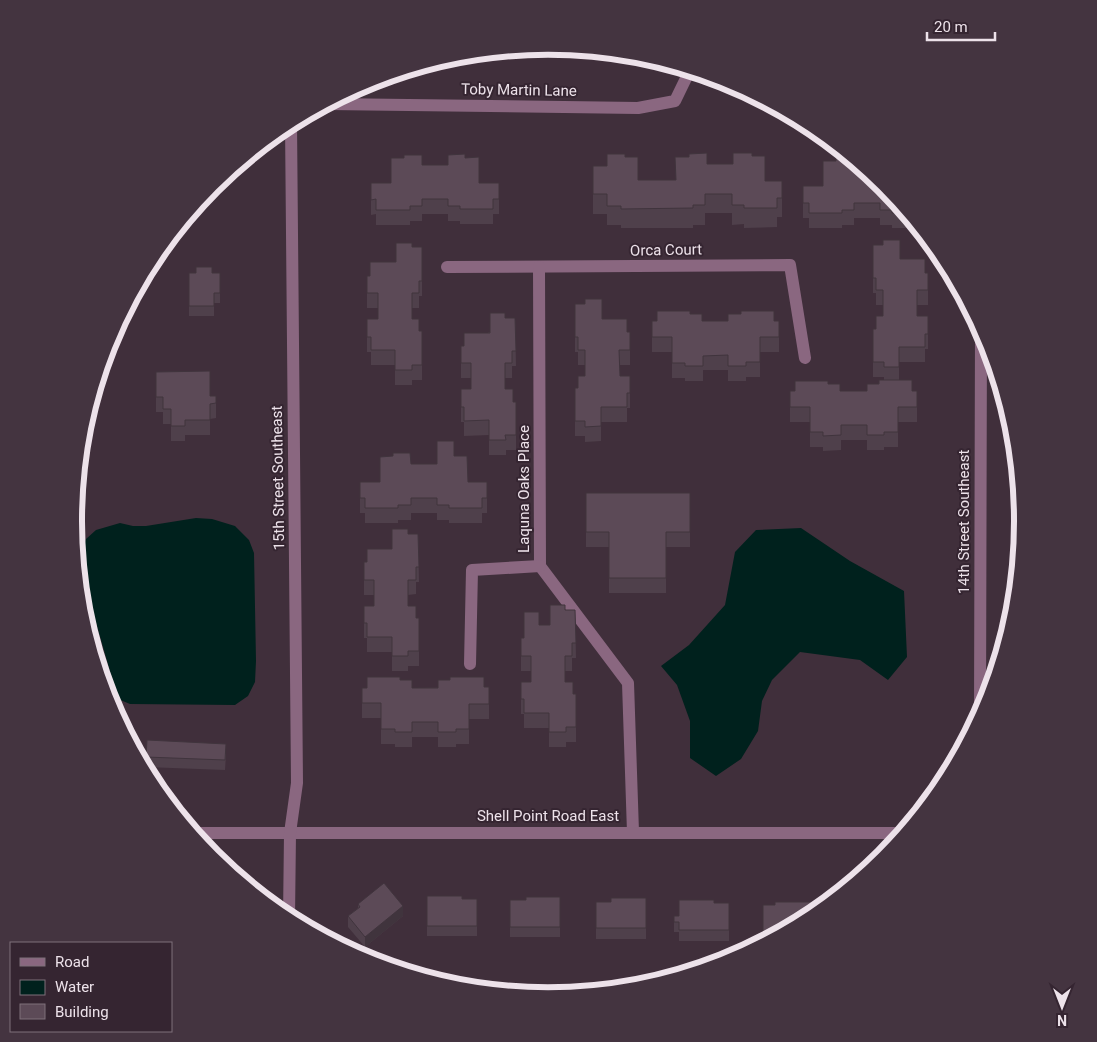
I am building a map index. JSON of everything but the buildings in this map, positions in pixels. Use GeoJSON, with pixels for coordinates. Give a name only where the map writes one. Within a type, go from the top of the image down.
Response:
{"type":"FeatureCollection","features":[{"type":"Feature","properties":{"kind":"street","name":"Toby Martin Lane"},"geometry":{"type":"LineString","coordinates":[[340,104],[638,108],[674,101],[687,76]]}},
{"type":"Feature","properties":{"kind":"street","name":"15th Street Southeast"},"geometry":{"type":"LineString","coordinates":[[289,907],[290,833],[297,783],[291,133]]}},
{"type":"Feature","properties":{"kind":"street","name":"Orca Court"},"geometry":{"type":"LineString","coordinates":[[447,266],[790,265],[805,358]]}},
{"type":"Feature","properties":{"kind":"street","name":"Laquna Oaks Place"},"geometry":{"type":"LineString","coordinates":[[539,267],[540,566],[628,683],[633,832]]}},
{"type":"Feature","properties":{"kind":"street","name":"14th Street Southeast"},"geometry":{"type":"LineString","coordinates":[[980,696],[981,348]]}},
{"type":"Feature","properties":{"kind":"street"},"geometry":{"type":"LineString","coordinates":[[470,664],[472,570],[540,566]]}},
{"type":"Feature","properties":{"kind":"street","name":"Shell Point Road East"},"geometry":{"type":"LineString","coordinates":[[202,832],[894,833]]}},
{"type":"Feature","properties":{"kind":"water"},"geometry":{"type":"Polygon","coordinates":[[[196,518],[212,519],[235,526],[249,540],[254,553],[255,682],[248,696],[235,705],[130,704],[118,699],[88,596],[83,547],[86,539],[96,530],[120,523],[146,526],[196,518]]]}},
{"type":"Feature","properties":{"kind":"water"},"geometry":{"type":"Polygon","coordinates":[[[801,528],[850,561],[904,591],[907,657],[888,680],[860,660],[800,652],[772,680],[762,701],[758,731],[741,759],[716,776],[690,758],[690,721],[677,685],[661,666],[689,645],[725,605],[735,552],[756,530],[801,528]]]}}]}
